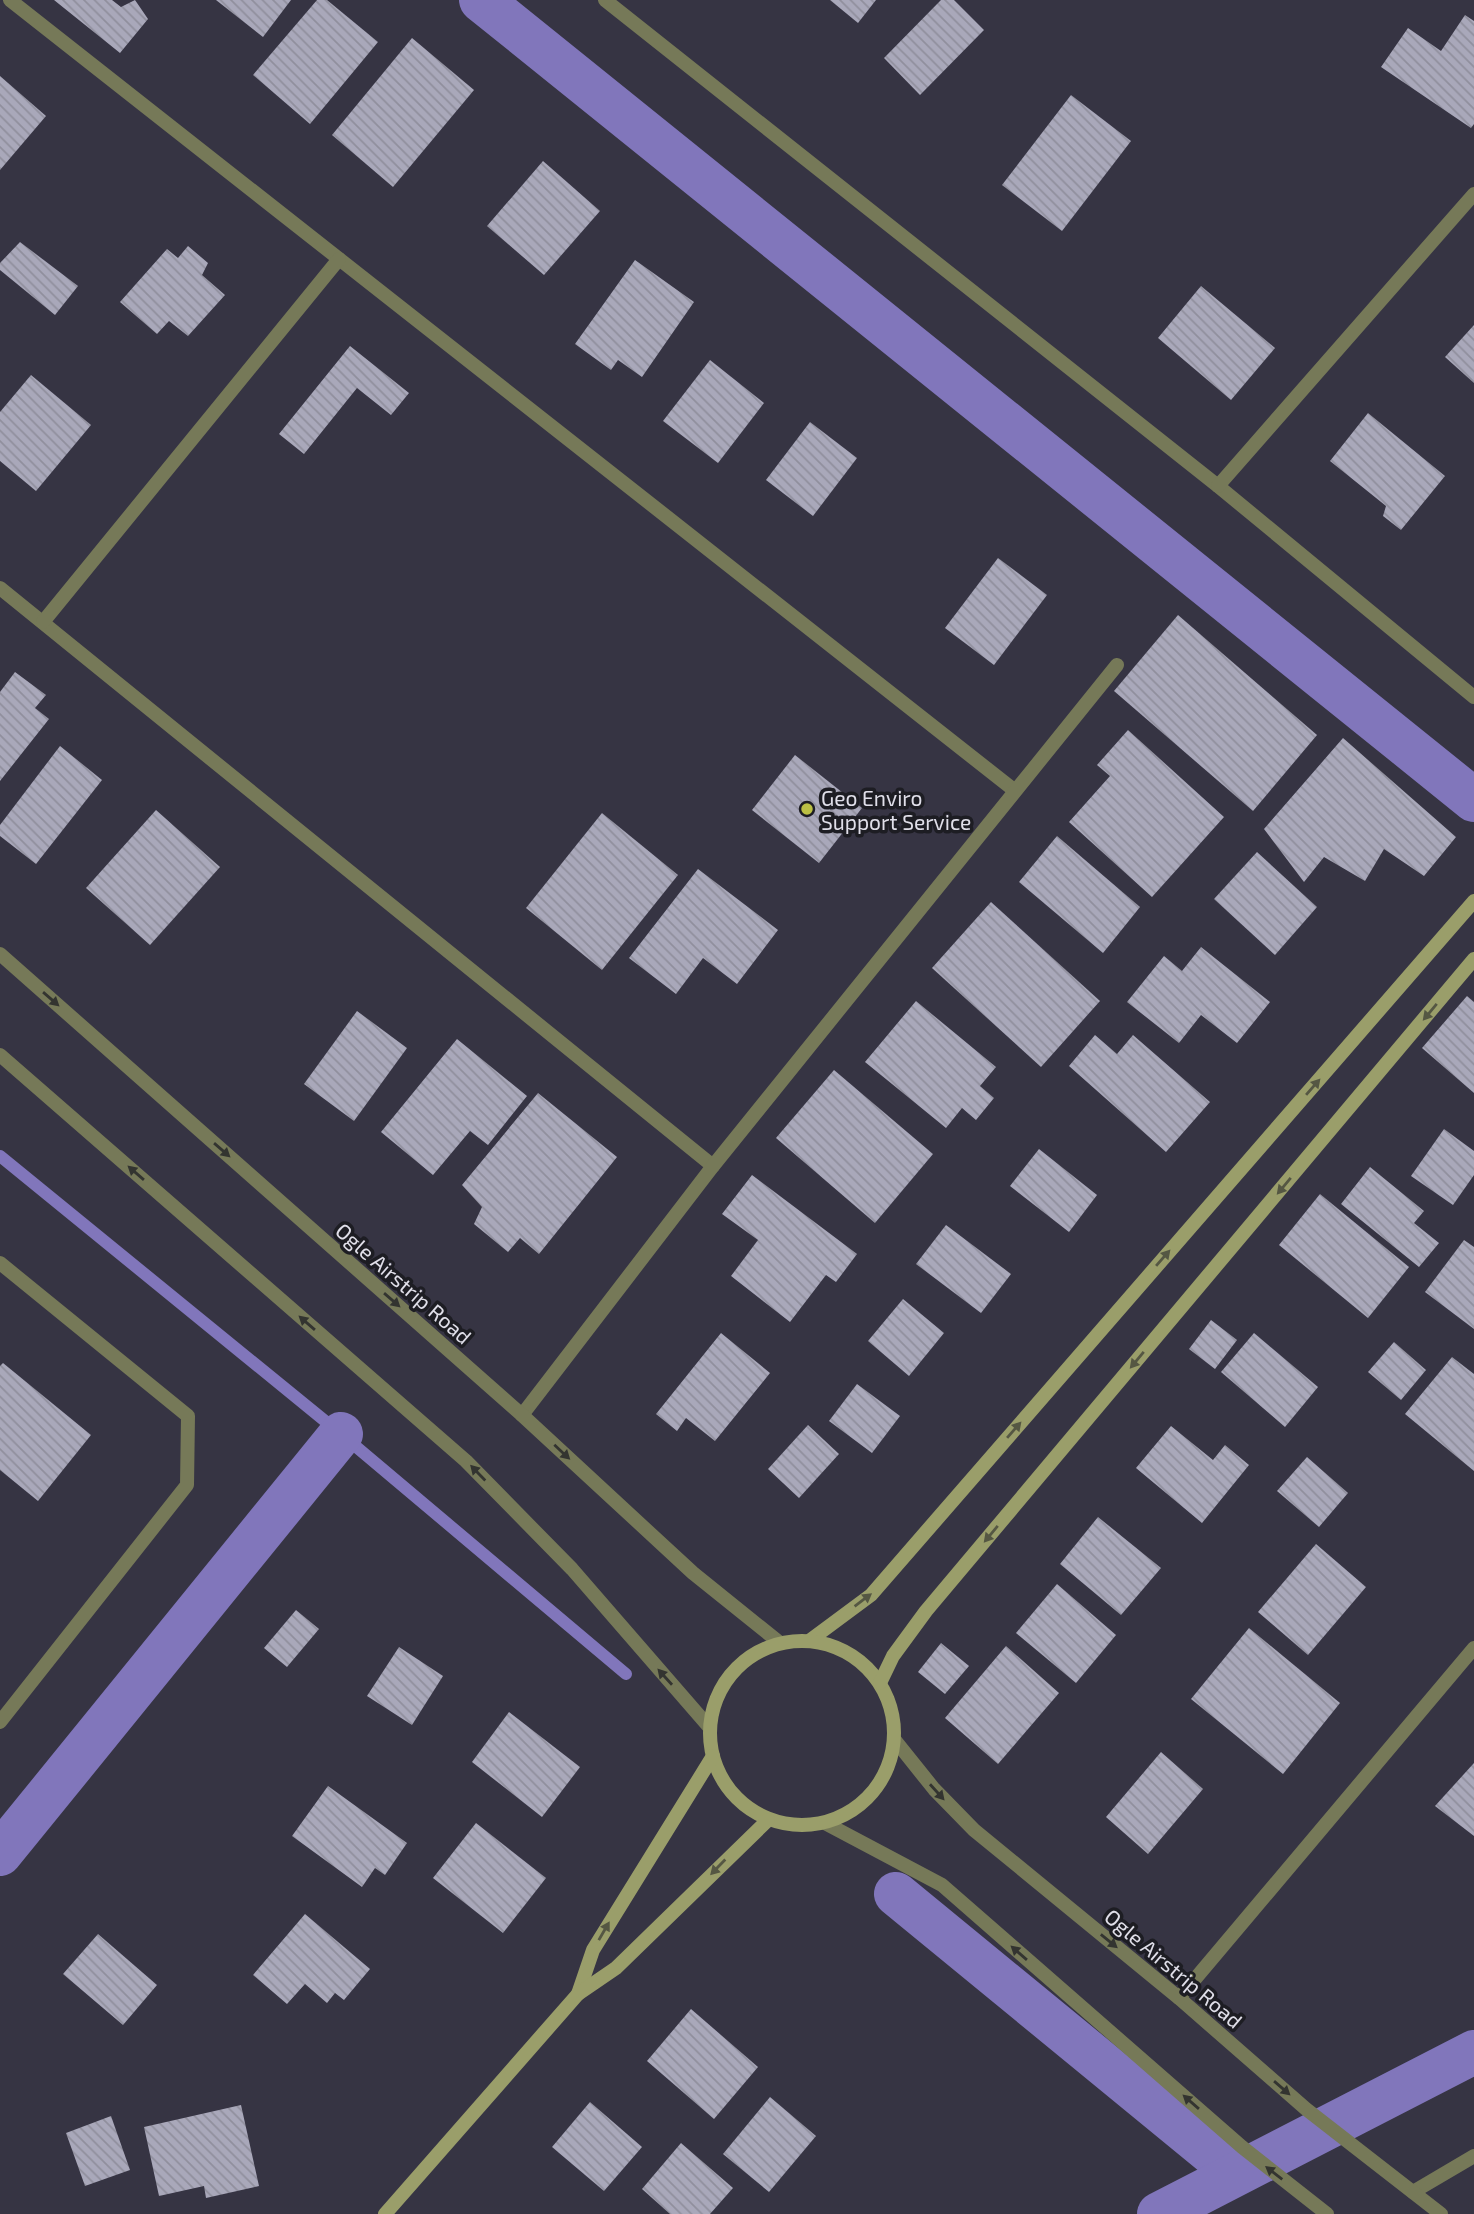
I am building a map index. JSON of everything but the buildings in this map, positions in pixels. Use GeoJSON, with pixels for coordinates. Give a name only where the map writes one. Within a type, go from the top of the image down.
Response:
{"type":"FeatureCollection","features":[{"type":"Feature","properties":{"kind":"main road"},"geometry":{"type":"LineString","coordinates":[[809,1641],[871,1595],[1474,901]]}},
{"type":"Feature","properties":{"kind":"main road"},"geometry":{"type":"LineString","coordinates":[[880,1683],[893,1656],[926,1611],[1474,959]]}},
{"type":"Feature","properties":{"kind":"main road"},"geometry":{"type":"LineString","coordinates":[[809,1641],[837,1647],[853,1657],[880,1683],[892,1711],[894,1739],[888,1768],[873,1793],[851,1812],[825,1823],[796,1826],[768,1819],[743,1805],[724,1783],[713,1756],[710,1728],[717,1699],[731,1674],[753,1655],[780,1643],[809,1641]]}},
{"type":"Feature","properties":{"kind":"main road"},"geometry":{"type":"LineString","coordinates":[[578,1994],[593,1950],[713,1756]]}},
{"type":"Feature","properties":{"kind":"main road"},"geometry":{"type":"LineString","coordinates":[[385,2214],[578,1994],[615,1968],[768,1819]]}},
{"type":"Feature","properties":{"kind":"street"},"geometry":{"type":"LineString","coordinates":[[10,0],[1014,790]]}},
{"type":"Feature","properties":{"kind":"street"},"geometry":{"type":"LineString","coordinates":[[605,0],[1218,486],[1474,697]]}},
{"type":"Feature","properties":{"kind":"street"},"geometry":{"type":"LineString","coordinates":[[1218,486],[1474,194]]}},
{"type":"Feature","properties":{"kind":"street"},"geometry":{"type":"LineString","coordinates":[[43,622],[339,259]]}},
{"type":"Feature","properties":{"kind":"street"},"geometry":{"type":"LineString","coordinates":[[0,588],[713,1166]]}},
{"type":"Feature","properties":{"kind":"street"},"geometry":{"type":"LineString","coordinates":[[522,1415],[713,1166],[1014,790],[1117,666]]}},
{"type":"Feature","properties":{"kind":"street","name":"Ogle Airstrip Road"},"geometry":{"type":"LineString","coordinates":[[0,954],[522,1415],[693,1573],[780,1643]]}},
{"type":"Feature","properties":{"kind":"street"},"geometry":{"type":"LineString","coordinates":[[0,1055],[466,1461],[572,1569],[710,1728]]}},
{"type":"Feature","properties":{"kind":"street"},"geometry":{"type":"LineString","coordinates":[[0,1263],[188,1416],[187,1485],[0,1722]]}},
{"type":"Feature","properties":{"kind":"street"},"geometry":{"type":"LineString","coordinates":[[1179,1998],[1474,1647]]}},
{"type":"Feature","properties":{"kind":"street","name":"Ogle Airstrip Road"},"geometry":{"type":"LineString","coordinates":[[894,1739],[934,1789],[974,1829],[1179,1998],[1306,2109],[1441,2214]]}},
{"type":"Feature","properties":{"kind":"street"},"geometry":{"type":"LineString","coordinates":[[825,1823],[942,1885],[1242,2147],[1327,2214]]}},
{"type":"Feature","properties":{"kind":"street"},"geometry":{"type":"LineString","coordinates":[[1413,2192],[1474,2157]]}},
{"type":"Feature","properties":{"kind":"waterway"},"geometry":{"type":"LineString","coordinates":[[481,0],[1474,800]]}},
{"type":"Feature","properties":{"kind":"waterway"},"geometry":{"type":"LineString","coordinates":[[0,1156],[341,1434],[626,1674]]}},
{"type":"Feature","properties":{"kind":"waterway"},"geometry":{"type":"LineString","coordinates":[[0,1854],[341,1434]]}},
{"type":"Feature","properties":{"kind":"waterway"},"geometry":{"type":"LineString","coordinates":[[896,1894],[1236,2173]]}},
{"type":"Feature","properties":{"kind":"waterway"},"geometry":{"type":"LineString","coordinates":[[1159,2214],[1474,2052]]}},
{"type":"Feature","properties":{"kind":"place","name":"Geo Enviro Support Service"},"geometry":{"type":"Point","coordinates":[807,809]}}]}
